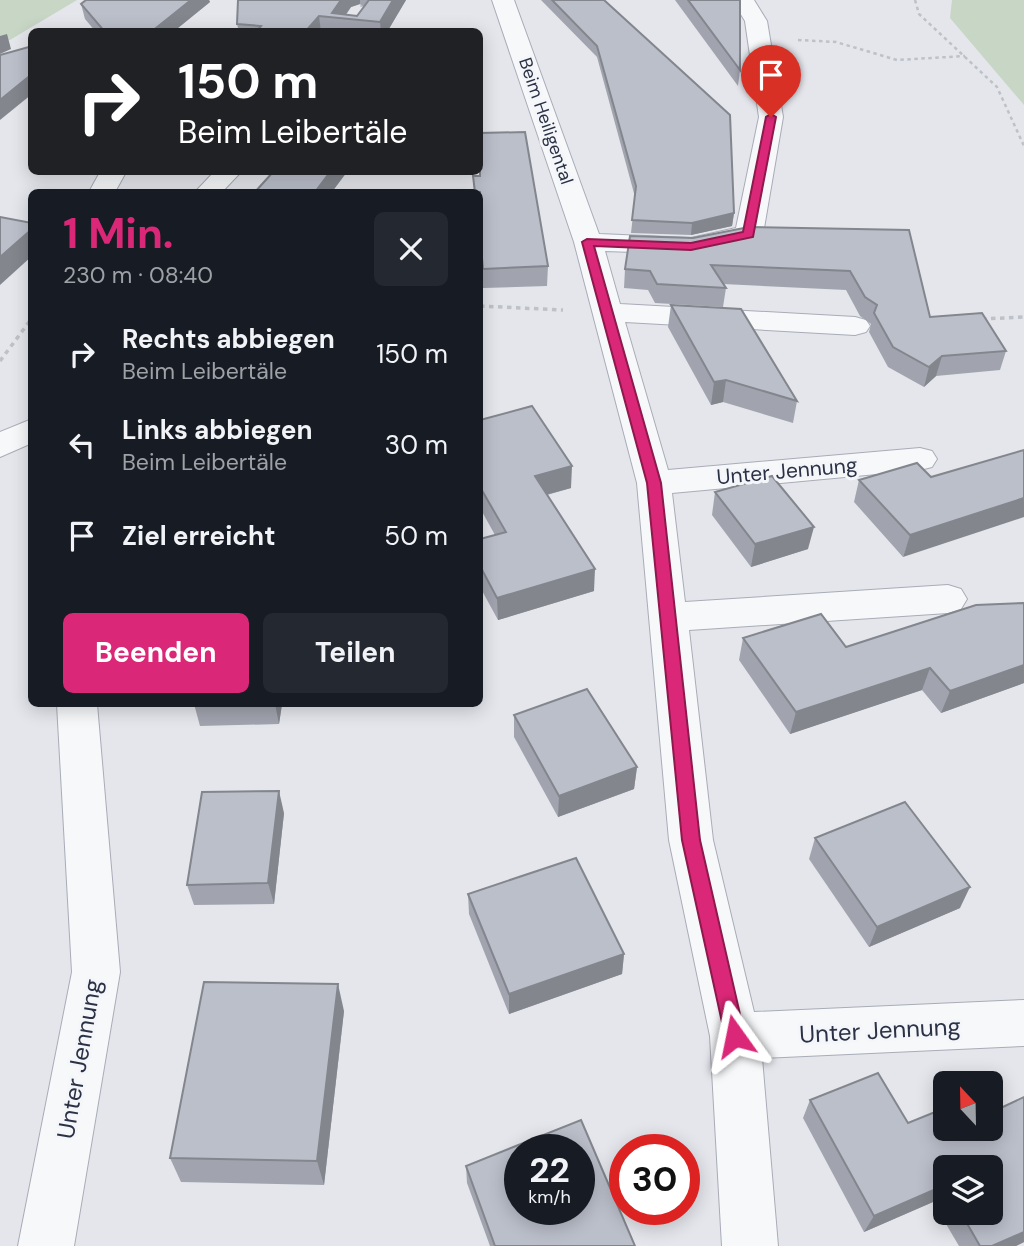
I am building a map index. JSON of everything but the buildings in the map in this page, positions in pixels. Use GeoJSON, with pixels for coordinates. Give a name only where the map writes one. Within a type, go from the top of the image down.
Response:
{"type":"FeatureCollection","features":[{"type":"Feature","properties":{"kind":"street","name":"Beim Heiligental"},"geometry":{"type":"LineString","coordinates":[[503,0],[587,242]]}},
{"type":"Feature","properties":{"kind":"street"},"geometry":{"type":"LineString","coordinates":[[743,0],[756,21],[771,117],[748,234],[691,246],[587,242],[654,483],[691,840],[735,1036],[750,1246]]}},
{"type":"Feature","properties":{"kind":"street"},"geometry":{"type":"LineString","coordinates":[[211,189],[225,175]]}},
{"type":"Feature","properties":{"kind":"street"},"geometry":{"type":"LineString","coordinates":[[607,312],[855,326]]}},
{"type":"Feature","properties":{"kind":"street"},"geometry":{"type":"LineString","coordinates":[[0,446],[28,431]]}},
{"type":"Feature","properties":{"kind":"street","name":"Unter Jennung"},"geometry":{"type":"LineString","coordinates":[[654,483],[920,459]]}},
{"type":"Feature","properties":{"kind":"street"},"geometry":{"type":"LineString","coordinates":[[668,617],[948,599]]}},
{"type":"Feature","properties":{"kind":"street","name":"Unter Jennung"},"geometry":{"type":"LineString","coordinates":[[47,1246],[96,972],[77,707]]}},
{"type":"Feature","properties":{"kind":"street","name":"Unter Jennung"},"geometry":{"type":"LineString","coordinates":[[735,1036],[1024,1023]]}},
{"type":"Feature","properties":{"kind":"path"},"geometry":{"type":"LineString","coordinates":[[361,13],[362,0]]}},
{"type":"Feature","properties":{"kind":"path"},"geometry":{"type":"LineString","coordinates":[[915,0],[919,14],[998,87],[1024,146]]}},
{"type":"Feature","properties":{"kind":"path"},"geometry":{"type":"LineString","coordinates":[[758,37],[836,42],[897,60],[965,56]]}},
{"type":"Feature","properties":{"kind":"path"},"geometry":{"type":"LineString","coordinates":[[483,306],[607,312]]}},
{"type":"Feature","properties":{"kind":"path"},"geometry":{"type":"LineString","coordinates":[[972,320],[1024,317]]}},
{"type":"Feature","properties":{"kind":"path"},"geometry":{"type":"LineString","coordinates":[[0,361],[28,323]]}},
{"type":"Feature","properties":{"kind":"path"},"geometry":{"type":"LineString","coordinates":[[0,349],[7,350]]}},
{"type":"Feature","properties":{"kind":"green space"},"geometry":{"type":"Polygon","coordinates":[[[0,0],[77,0],[10,40],[0,38],[0,0]]]}},
{"type":"Feature","properties":{"kind":"green space"},"geometry":{"type":"Polygon","coordinates":[[[952,0],[1024,0],[1024,105],[950,18],[952,0]]]}},
{"type":"Feature","properties":{"kind":"route"},"geometry":{"type":"LineString","coordinates":[[735,1036],[691,840],[654,483],[587,242],[691,246],[748,234],[771,117]]}}]}
